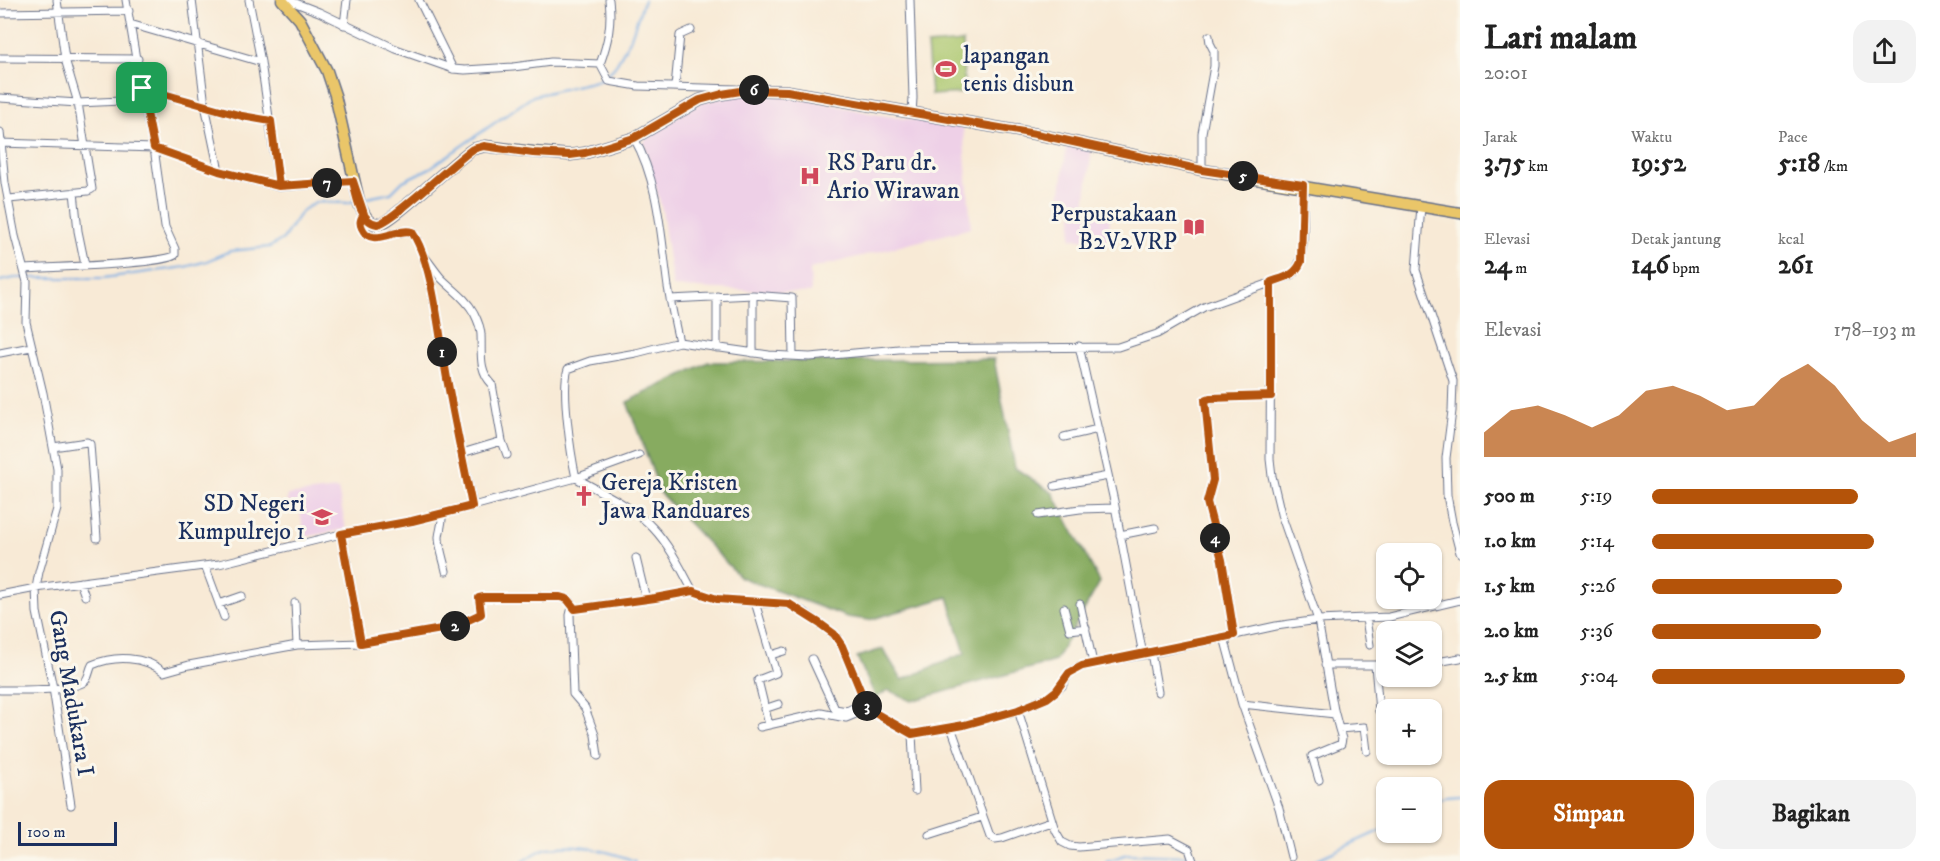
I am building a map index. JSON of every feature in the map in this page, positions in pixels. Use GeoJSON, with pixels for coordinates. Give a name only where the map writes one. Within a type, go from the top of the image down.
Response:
{"type":"FeatureCollection","features":[{"type":"Feature","properties":{"kind":"main road"},"geometry":{"type":"LineString","coordinates":[[282,0],[293,10],[304,27],[327,71],[335,95],[357,194],[364,213],[381,224],[473,149],[484,146],[570,155],[600,150],[634,138],[700,100],[747,90],[806,93],[912,114],[1041,135],[1200,169],[1460,213]]}},
{"type":"Feature","properties":{"kind":"street"},"geometry":{"type":"LineString","coordinates":[[9,199],[88,191],[92,188],[78,104],[65,59],[57,0]]}},
{"type":"Feature","properties":{"kind":"street"},"geometry":{"type":"LineString","coordinates":[[25,275],[85,265],[145,262],[175,255],[175,249],[165,227],[154,148],[143,100],[138,59],[126,0]]}},
{"type":"Feature","properties":{"kind":"street"},"geometry":{"type":"LineString","coordinates":[[192,0],[195,42],[219,171]]}},
{"type":"Feature","properties":{"kind":"street"},"geometry":{"type":"LineString","coordinates":[[249,0],[271,121],[279,186]]}},
{"type":"Feature","properties":{"kind":"street"},"geometry":{"type":"LineString","coordinates":[[288,0],[396,49],[453,69],[513,67],[550,62],[600,64]]}},
{"type":"Feature","properties":{"kind":"street"},"geometry":{"type":"LineString","coordinates":[[344,25],[347,0]]}},
{"type":"Feature","properties":{"kind":"street"},"geometry":{"type":"LineString","coordinates":[[419,0],[453,69]]}},
{"type":"Feature","properties":{"kind":"street"},"geometry":{"type":"LineString","coordinates":[[609,0],[611,24],[608,42],[600,64],[605,75],[614,83],[638,87],[717,87],[747,90]]}},
{"type":"Feature","properties":{"kind":"street"},"geometry":{"type":"LineString","coordinates":[[910,0],[914,98],[912,114]]}},
{"type":"Feature","properties":{"kind":"street"},"geometry":{"type":"LineString","coordinates":[[0,13],[129,11]]}},
{"type":"Feature","properties":{"kind":"street"},"geometry":{"type":"LineString","coordinates":[[130,24],[261,62]]}},
{"type":"Feature","properties":{"kind":"street"},"geometry":{"type":"LineString","coordinates":[[675,87],[680,34],[691,30]]}},
{"type":"Feature","properties":{"kind":"street"},"geometry":{"type":"LineString","coordinates":[[1200,169],[1202,132],[1214,66],[1214,51],[1209,36]]}},
{"type":"Feature","properties":{"kind":"street"},"geometry":{"type":"LineString","coordinates":[[0,58],[138,59]]}},
{"type":"Feature","properties":{"kind":"street"},"geometry":{"type":"LineString","coordinates":[[142,88],[271,121]]}},
{"type":"Feature","properties":{"kind":"street"},"geometry":{"type":"LineString","coordinates":[[0,98],[78,104],[143,100]]}},
{"type":"Feature","properties":{"kind":"street","name":"Gang Madukara I"},"geometry":{"type":"LineString","coordinates":[[0,132],[3,182],[9,199],[25,275],[25,348],[43,393],[57,480],[57,509],[36,588],[37,612],[53,688],[71,805]]}},
{"type":"Feature","properties":{"kind":"street"},"geometry":{"type":"LineString","coordinates":[[634,138],[643,152],[660,219],[670,299],[679,342]]}},
{"type":"Feature","properties":{"kind":"street"},"geometry":{"type":"LineString","coordinates":[[1,143],[154,148],[219,171],[279,186],[353,181]]}},
{"type":"Feature","properties":{"kind":"street"},"geometry":{"type":"LineString","coordinates":[[576,478],[567,409],[566,377],[568,369],[584,362],[636,353],[679,342],[753,353],[810,357],[899,349],[1118,347],[1157,334],[1193,312],[1292,275],[1301,262],[1303,185]]}},
{"type":"Feature","properties":{"kind":"street"},"geometry":{"type":"LineString","coordinates":[[74,192],[78,231],[85,265]]}},
{"type":"Feature","properties":{"kind":"street"},"geometry":{"type":"LineString","coordinates":[[1421,206],[1416,270],[1456,377],[1446,458],[1447,495],[1460,553]]}},
{"type":"Feature","properties":{"kind":"street"},"geometry":{"type":"LineString","coordinates":[[364,213],[360,222],[363,230],[370,236],[378,237],[406,230],[412,232],[421,253],[433,298],[472,506]]}},
{"type":"Feature","properties":{"kind":"street"},"geometry":{"type":"LineString","coordinates":[[421,253],[440,277],[467,302],[476,318],[481,335],[480,350],[483,369],[492,384],[502,441],[507,455]]}},
{"type":"Feature","properties":{"kind":"street"},"geometry":{"type":"LineString","coordinates":[[1271,282],[1270,459],[1275,491],[1287,534],[1318,620],[1325,665],[1342,739],[1341,744],[1312,756],[1319,780]]}},
{"type":"Feature","properties":{"kind":"street"},"geometry":{"type":"LineString","coordinates":[[670,299],[753,295],[792,298],[793,356]]}},
{"type":"Feature","properties":{"kind":"street"},"geometry":{"type":"LineString","coordinates":[[753,295],[753,353]]}},
{"type":"Feature","properties":{"kind":"street"},"geometry":{"type":"LineString","coordinates":[[717,296],[717,348]]}},
{"type":"Feature","properties":{"kind":"street"},"geometry":{"type":"LineString","coordinates":[[1079,346],[1147,654],[1158,692]]}},
{"type":"Feature","properties":{"kind":"street"},"geometry":{"type":"LineString","coordinates":[[0,353],[25,348]]}},
{"type":"Feature","properties":{"kind":"street"},"geometry":{"type":"LineString","coordinates":[[1234,635],[1222,560],[1207,502],[1213,480],[1205,400],[1271,396]]}},
{"type":"Feature","properties":{"kind":"street"},"geometry":{"type":"LineString","coordinates":[[1064,437],[1098,429]]}},
{"type":"Feature","properties":{"kind":"street"},"geometry":{"type":"LineString","coordinates":[[462,453],[502,441]]}},
{"type":"Feature","properties":{"kind":"street"},"geometry":{"type":"LineString","coordinates":[[53,447],[87,442],[90,444],[97,538]]}},
{"type":"Feature","properties":{"kind":"street"},"geometry":{"type":"LineString","coordinates":[[0,595],[252,558],[341,534],[472,506],[576,478],[639,455]]}},
{"type":"Feature","properties":{"kind":"street"},"geometry":{"type":"LineString","coordinates":[[1055,486],[1108,476]]}},
{"type":"Feature","properties":{"kind":"street"},"geometry":{"type":"LineString","coordinates":[[576,478],[634,512],[652,527],[667,544],[693,591]]}},
{"type":"Feature","properties":{"kind":"street"},"geometry":{"type":"LineString","coordinates":[[1038,515],[1080,509],[1115,508]]}},
{"type":"Feature","properties":{"kind":"street"},"geometry":{"type":"LineString","coordinates":[[442,513],[443,526],[439,534],[446,571]]}},
{"type":"Feature","properties":{"kind":"street"},"geometry":{"type":"LineString","coordinates":[[1120,535],[1155,528]]}},
{"type":"Feature","properties":{"kind":"street"},"geometry":{"type":"LineString","coordinates":[[341,534],[361,643]]}},
{"type":"Feature","properties":{"kind":"street"},"geometry":{"type":"LineString","coordinates":[[636,558],[646,599]]}},
{"type":"Feature","properties":{"kind":"street"},"geometry":{"type":"LineString","coordinates":[[205,566],[224,617]]}},
{"type":"Feature","properties":{"kind":"street"},"geometry":{"type":"LineString","coordinates":[[80,582],[85,596]]}},
{"type":"Feature","properties":{"kind":"street"},"geometry":{"type":"LineString","coordinates":[[598,756],[595,735],[585,708],[573,694],[570,615],[575,609],[693,591],[717,599],[789,604],[834,634],[842,646],[866,706],[912,734],[1018,710],[1047,698],[1056,691],[1068,674],[1093,663],[1318,620],[1389,617],[1460,600]]}},
{"type":"Feature","properties":{"kind":"street"},"geometry":{"type":"LineString","coordinates":[[219,604],[242,596]]}},
{"type":"Feature","properties":{"kind":"street"},"geometry":{"type":"LineString","coordinates":[[0,690],[59,689],[82,683],[86,680],[92,665],[114,659],[140,660],[153,664],[164,672],[189,665],[297,645],[361,643],[453,627],[481,614],[479,598],[484,597],[560,597],[567,599],[575,609]]}},
{"type":"Feature","properties":{"kind":"street"},"geometry":{"type":"LineString","coordinates":[[755,602],[771,655],[779,672],[758,680],[769,725]]}},
{"type":"Feature","properties":{"kind":"street"},"geometry":{"type":"LineString","coordinates":[[295,603],[297,645]]}},
{"type":"Feature","properties":{"kind":"street"},"geometry":{"type":"LineString","coordinates":[[1080,604],[1093,663]]}},
{"type":"Feature","properties":{"kind":"street"},"geometry":{"type":"LineString","coordinates":[[1064,608],[1070,630],[1086,628]]}},
{"type":"Feature","properties":{"kind":"street"},"geometry":{"type":"LineString","coordinates":[[1366,619],[1370,645]]}},
{"type":"Feature","properties":{"kind":"street"},"geometry":{"type":"LineString","coordinates":[[1224,637],[1242,704],[1279,808],[1291,857]]}},
{"type":"Feature","properties":{"kind":"street"},"geometry":{"type":"LineString","coordinates":[[771,655],[784,651]]}},
{"type":"Feature","properties":{"kind":"street"},"geometry":{"type":"LineString","coordinates":[[1442,661],[1460,658]]}},
{"type":"Feature","properties":{"kind":"street"},"geometry":{"type":"LineString","coordinates":[[812,659],[836,709],[847,711],[866,706]]}},
{"type":"Feature","properties":{"kind":"street"},"geometry":{"type":"LineString","coordinates":[[1325,665],[1375,665],[1378,699]]}},
{"type":"Feature","properties":{"kind":"street"},"geometry":{"type":"LineString","coordinates":[[1242,704],[1335,714]]}},
{"type":"Feature","properties":{"kind":"street"},"geometry":{"type":"LineString","coordinates":[[764,709],[778,705]]}},
{"type":"Feature","properties":{"kind":"street"},"geometry":{"type":"LineString","coordinates":[[760,727],[821,713],[846,718],[866,706]]}},
{"type":"Feature","properties":{"kind":"street"},"geometry":{"type":"LineString","coordinates":[[1018,710],[1052,821],[1062,842],[1070,846],[1170,839],[1189,849],[1193,861]]}},
{"type":"Feature","properties":{"kind":"street"},"geometry":{"type":"LineString","coordinates":[[951,727],[990,836],[998,839],[1052,821]]}},
{"type":"Feature","properties":{"kind":"street"},"geometry":{"type":"LineString","coordinates":[[1339,729],[1364,727],[1367,751]]}},
{"type":"Feature","properties":{"kind":"street"},"geometry":{"type":"LineString","coordinates":[[912,734],[915,791]]}},
{"type":"Feature","properties":{"kind":"street"},"geometry":{"type":"LineString","coordinates":[[929,834],[982,817]]}},
{"type":"Feature","properties":{"kind":"shaded area","name":"RS Paru dr. Ario Wirawan"},"geometry":{"type":"Polygon","coordinates":[[[751,93],[788,95],[879,115],[963,127],[971,228],[810,269],[811,293],[673,287],[662,210],[644,141],[663,125],[702,102],[751,93]]]}},
{"type":"Feature","properties":{"kind":"shaded area"},"geometry":{"type":"Polygon","coordinates":[[[1067,142],[1092,148],[1085,205],[1098,208],[1110,217],[1108,242],[1071,238],[1073,208],[1059,208],[1067,142]]]}},
{"type":"Feature","properties":{"kind":"shaded area","name":"SD Negeri Kumpulrejo 1"},"geometry":{"type":"Polygon","coordinates":[[[338,489],[346,529],[305,537],[298,504],[287,502],[288,495],[338,489]]]}},
{"type":"Feature","properties":{"kind":"green space","name":"lapangan tenis disbun"},"geometry":{"type":"Polygon","coordinates":[[[963,42],[964,93],[931,95],[927,45],[963,42]]]}},
{"type":"Feature","properties":{"kind":"green space"},"geometry":{"type":"Polygon","coordinates":[[[994,359],[1015,468],[1053,493],[1100,582],[1055,661],[912,701],[888,690],[876,698],[857,657],[883,649],[902,680],[965,653],[948,597],[869,620],[847,617],[740,577],[661,494],[627,402],[708,362],[994,359]]]}},
{"type":"Feature","properties":{"kind":"waterway"},"geometry":{"type":"LineString","coordinates":[[362,199],[391,193],[403,181],[430,168],[533,96],[600,80],[614,68],[630,40],[644,0]]}},
{"type":"Feature","properties":{"kind":"waterway"},"geometry":{"type":"LineString","coordinates":[[0,281],[15,278],[103,278],[185,267],[230,251],[270,247],[283,239],[301,212],[312,204],[354,201]]}},
{"type":"Feature","properties":{"kind":"waterway"},"geometry":{"type":"LineString","coordinates":[[1442,799],[1460,797]]}},
{"type":"Feature","properties":{"kind":"waterway"},"geometry":{"type":"LineString","coordinates":[[1313,861],[1376,833]]}},
{"type":"Feature","properties":{"kind":"waterway"},"geometry":{"type":"LineString","coordinates":[[523,861],[545,849],[559,847],[581,847],[603,851],[635,861]]}},
{"type":"Feature","properties":{"kind":"waterway"},"geometry":{"type":"LineString","coordinates":[[1106,861],[1128,854],[1189,856]]}},
{"type":"Feature","properties":{"kind":"waterway"},"geometry":{"type":"LineString","coordinates":[[1195,857],[1215,861]]}},
{"type":"Feature","properties":{"kind":"place","name":"lapangan tenis disbun"},"geometry":{"type":"Point","coordinates":[946,69]}},
{"type":"Feature","properties":{"kind":"place","name":"RS Paru dr. Ario Wirawan"},"geometry":{"type":"Point","coordinates":[810,176]}},
{"type":"Feature","properties":{"kind":"place","name":"Perpustakaan B2V2VRP"},"geometry":{"type":"Point","coordinates":[1194,227]}},
{"type":"Feature","properties":{"kind":"place","name":"Gereja Kristen Jawa Randuares"},"geometry":{"type":"Point","coordinates":[584,496]}},
{"type":"Feature","properties":{"kind":"place","name":"SD Negeri Kumpulrejo 1"},"geometry":{"type":"Point","coordinates":[322,517]}},
{"type":"Feature","properties":{"kind":"route"},"geometry":{"type":"LineString","coordinates":[[142,88],[154,148],[219,171],[279,186],[353,181],[364,214],[360,222],[363,230],[370,236],[378,237],[406,230],[412,232],[420,247],[433,298],[447,383],[472,506],[412,521],[341,534],[361,643],[453,627],[481,614],[479,598],[484,597],[560,597],[567,599],[575,609],[693,591],[717,599],[789,604],[834,634],[842,646],[868,709],[912,734],[964,725],[1018,710],[1047,698],[1062,686],[1069,673],[1082,666],[1234,635],[1222,560],[1207,502],[1208,494],[1213,487],[1213,480],[1205,400],[1271,396],[1271,282],[1292,275],[1301,262],[1303,185],[1202,170],[1041,135],[912,114],[806,93],[747,90],[700,100],[634,138],[600,150],[570,155],[533,153],[484,146],[473,149],[396,213],[381,224],[377,224],[364,214],[360,206],[353,181],[279,186],[271,121],[242,116],[142,88]]}}]}
